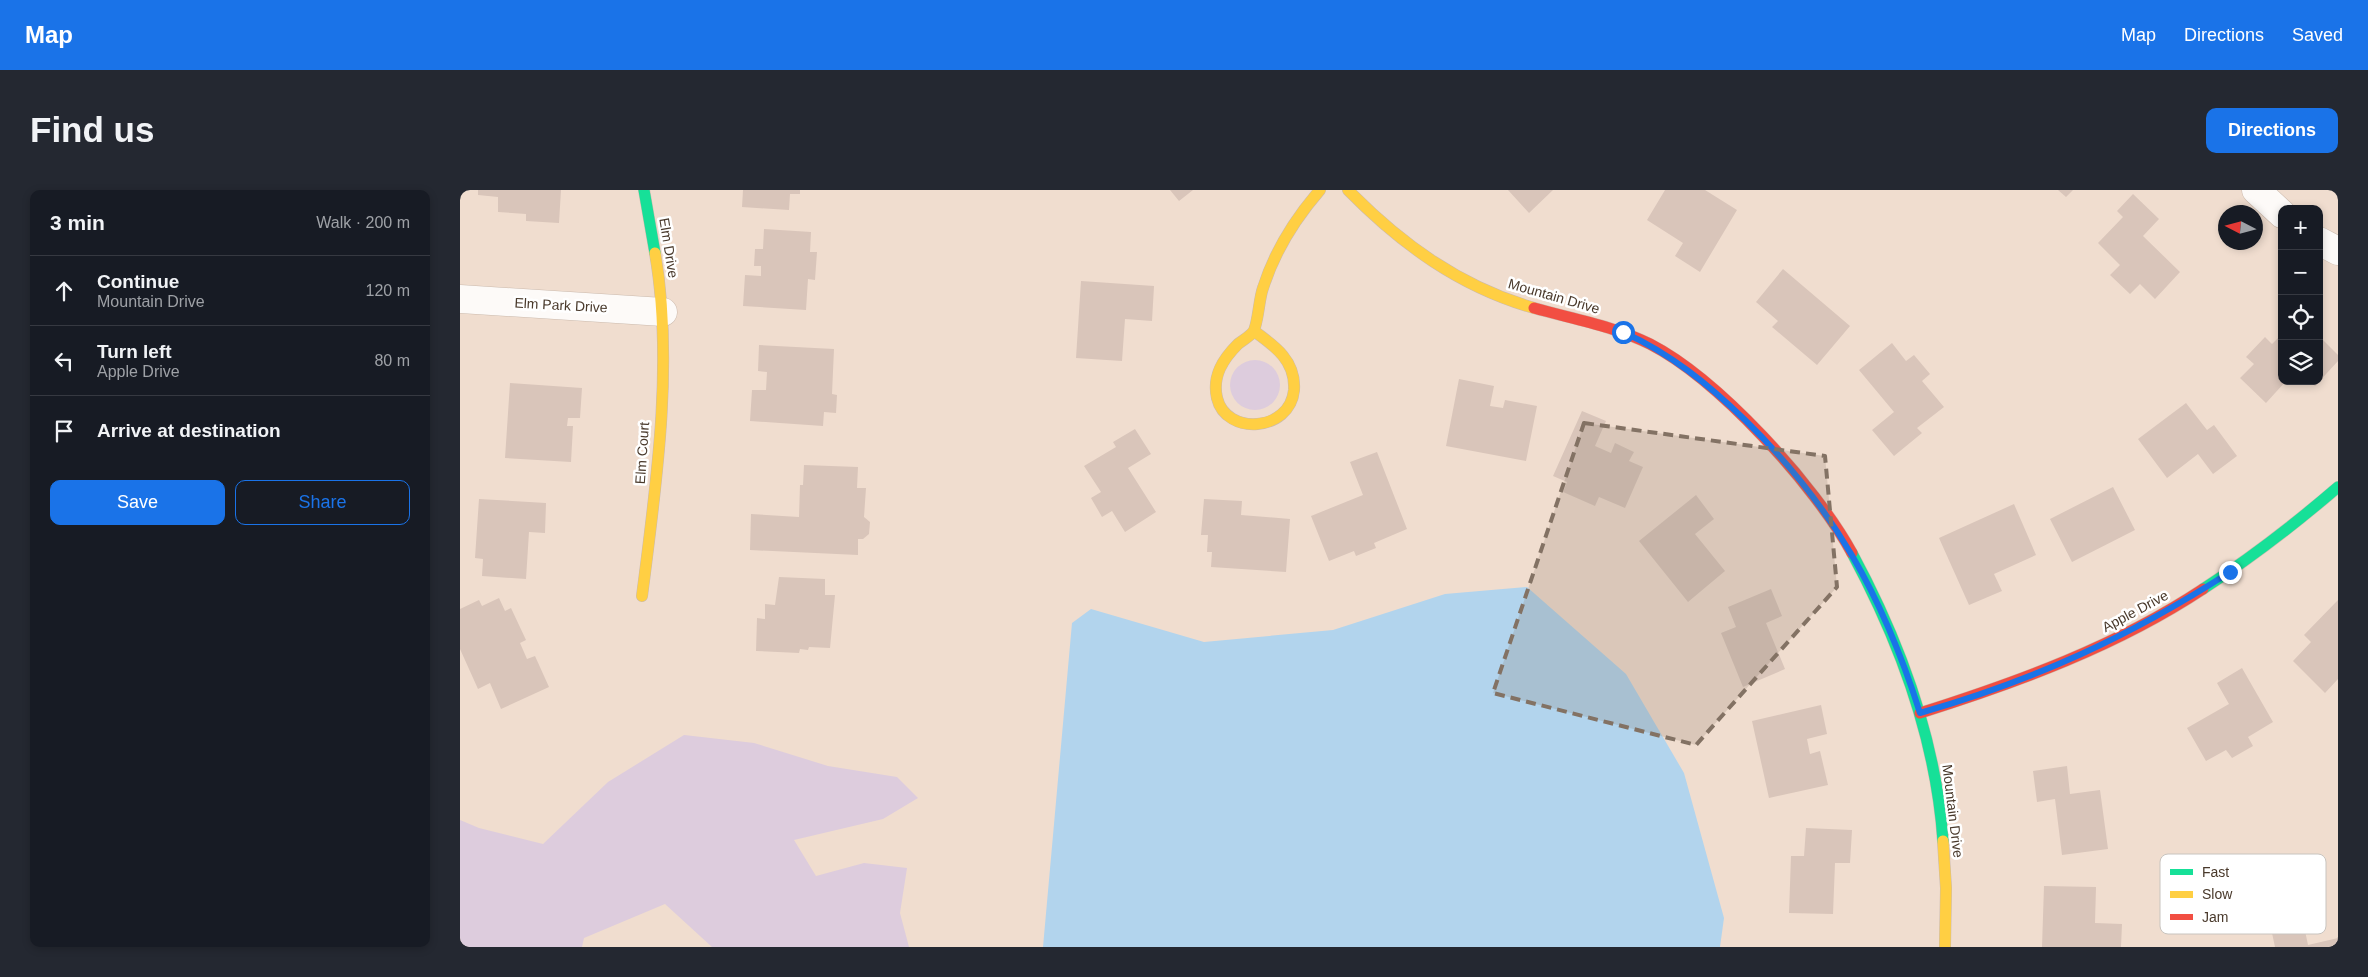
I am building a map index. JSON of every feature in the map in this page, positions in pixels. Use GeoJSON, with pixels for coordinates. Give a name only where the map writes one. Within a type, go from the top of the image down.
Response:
{"type":"FeatureCollection","features":[{"type":"Feature","properties":{"kind":"street","name":"Elm Drive"},"geometry":{"type":"LineString","coordinates":[[644,190],[659,277],[662,312]]}},
{"type":"Feature","properties":{"kind":"street"},"geometry":{"type":"LineString","coordinates":[[1254,331],[1276,347],[1287,360],[1294,374],[1296,389],[1292,404],[1284,414],[1273,421],[1258,425],[1244,424],[1224,412],[1218,402],[1216,390],[1219,367],[1230,352],[1254,331],[1258,299],[1272,257],[1303,208],[1320,190]]}},
{"type":"Feature","properties":{"kind":"street","name":"Mountain Drive"},"geometry":{"type":"LineString","coordinates":[[1348,190],[1372,216],[1394,235],[1454,275],[1497,295],[1525,305],[1623,332],[1663,352],[1707,384],[1768,442],[1816,499],[1872,589],[1884,615],[1920,713],[1939,796],[1945,864],[1945,947]]}},
{"type":"Feature","properties":{"kind":"street"},"geometry":{"type":"LineString","coordinates":[[2256,190],[2278,210]]}},
{"type":"Feature","properties":{"kind":"street"},"geometry":{"type":"LineString","coordinates":[[2323,242],[2338,251]]}},
{"type":"Feature","properties":{"kind":"street","name":"Elm Park Drive"},"geometry":{"type":"LineString","coordinates":[[460,299],[662,312]]}},
{"type":"Feature","properties":{"kind":"street","name":"Elm Court"},"geometry":{"type":"LineString","coordinates":[[642,596],[654,505],[664,350],[662,312]]}},
{"type":"Feature","properties":{"kind":"street","name":"Apple Drive"},"geometry":{"type":"LineString","coordinates":[[1920,713],[2034,676],[2138,627],[2189,598],[2237,567],[2304,517],[2338,488]]}},
{"type":"Feature","properties":{"kind":"highlighted area"},"geometry":{"type":"Polygon","coordinates":[[[1584,423],[1825,456],[1837,587],[1696,745],[1493,693],[1584,423]]]}},
{"type":"Feature","properties":{"kind":"shaded area"},"geometry":{"type":"Polygon","coordinates":[[[1250,360],[1260,360],[1273,367],[1280,380],[1280,390],[1273,403],[1260,410],[1250,410],[1241,406],[1234,399],[1230,390],[1230,380],[1234,371],[1241,364],[1250,360]]]}},
{"type":"Feature","properties":{"kind":"shaded area"},"geometry":{"type":"Polygon","coordinates":[[[684,735],[754,743],[828,766],[897,777],[918,798],[883,819],[794,840],[816,876],[864,863],[907,868],[900,913],[909,947],[712,947],[665,904],[584,938],[582,947],[460,947],[460,820],[479,828],[543,844],[608,782],[684,735]]]}},
{"type":"Feature","properties":{"kind":"water"},"geometry":{"type":"Polygon","coordinates":[[[1527,587],[1626,674],[1684,773],[1724,918],[1720,947],[1043,947],[1072,623],[1091,609],[1204,642],[1333,630],[1445,594],[1527,587]]]}},
{"type":"Feature","properties":{"kind":"building"},"geometry":{"type":"Polygon","coordinates":[[[478,190],[561,190],[559,223],[526,221],[526,214],[498,212],[498,197],[478,195],[478,190]]]}},
{"type":"Feature","properties":{"kind":"building"},"geometry":{"type":"Polygon","coordinates":[[[743,190],[800,190],[800,194],[790,194],[789,210],[742,207],[743,190]]]}},
{"type":"Feature","properties":{"kind":"building"},"geometry":{"type":"Polygon","coordinates":[[[1170,190],[1193,190],[1179,201],[1170,190]]]}},
{"type":"Feature","properties":{"kind":"building"},"geometry":{"type":"Polygon","coordinates":[[[1508,190],[1553,190],[1529,213],[1508,190]]]}},
{"type":"Feature","properties":{"kind":"building"},"geometry":{"type":"Polygon","coordinates":[[[1665,190],[1705,190],[1737,210],[1700,272],[1675,256],[1683,243],[1647,220],[1665,190]]]}},
{"type":"Feature","properties":{"kind":"building"},"geometry":{"type":"Polygon","coordinates":[[[2058,190],[2073,190],[2066,197],[2058,190]]]}},
{"type":"Feature","properties":{"kind":"building"},"geometry":{"type":"Polygon","coordinates":[[[2133,194],[2159,219],[2143,236],[2180,272],[2155,299],[2140,284],[2130,294],[2110,275],[2120,265],[2098,243],[2123,217],[2117,211],[2133,194]]]}},
{"type":"Feature","properties":{"kind":"building"},"geometry":{"type":"Polygon","coordinates":[[[764,229],[811,232],[810,252],[817,252],[815,280],[808,279],[806,310],[743,306],[745,275],[761,276],[761,266],[754,266],[755,249],[763,249],[764,229]]]}},
{"type":"Feature","properties":{"kind":"building"},"geometry":{"type":"Polygon","coordinates":[[[1783,269],[1850,326],[1817,365],[1772,327],[1778,321],[1756,302],[1783,269]]]}},
{"type":"Feature","properties":{"kind":"building"},"geometry":{"type":"Polygon","coordinates":[[[1081,281],[1154,286],[1152,321],[1125,319],[1122,361],[1076,358],[1081,281]]]}},
{"type":"Feature","properties":{"kind":"building"},"geometry":{"type":"Polygon","coordinates":[[[2265,337],[2272,344],[2278,338],[2278,385],[2282,385],[2266,403],[2240,378],[2254,364],[2246,357],[2265,337]]]}},
{"type":"Feature","properties":{"kind":"building"},"geometry":{"type":"Polygon","coordinates":[[[2323,340],[2338,355],[2338,361],[2323,377],[2323,340]]]}},
{"type":"Feature","properties":{"kind":"building"},"geometry":{"type":"Polygon","coordinates":[[[1892,343],[1906,361],[1914,355],[1930,374],[1922,381],[1944,407],[1917,428],[1922,433],[1894,456],[1872,430],[1894,412],[1859,370],[1892,343]]]}},
{"type":"Feature","properties":{"kind":"building"},"geometry":{"type":"Polygon","coordinates":[[[759,345],[834,349],[832,394],[837,395],[836,413],[824,412],[823,426],[750,421],[752,390],[766,390],[767,372],[758,371],[759,345]]]}},
{"type":"Feature","properties":{"kind":"building"},"geometry":{"type":"Polygon","coordinates":[[[1459,379],[1494,386],[1490,406],[1503,408],[1505,400],[1537,406],[1526,461],[1446,446],[1459,379]]]}},
{"type":"Feature","properties":{"kind":"building"},"geometry":{"type":"Polygon","coordinates":[[[510,383],[582,388],[580,418],[568,418],[567,426],[573,426],[571,462],[505,458],[510,383]]]}},
{"type":"Feature","properties":{"kind":"building"},"geometry":{"type":"Polygon","coordinates":[[[2186,403],[2207,430],[2214,425],[2237,456],[2213,474],[2198,454],[2167,478],[2138,439],[2186,403]]]}},
{"type":"Feature","properties":{"kind":"building"},"geometry":{"type":"Polygon","coordinates":[[[1582,411],[1606,421],[1595,446],[1611,453],[1615,443],[1634,452],[1629,461],[1643,467],[1625,508],[1599,497],[1595,506],[1563,492],[1567,482],[1553,476],[1582,411]]]}},
{"type":"Feature","properties":{"kind":"building"},"geometry":{"type":"Polygon","coordinates":[[[1135,429],[1151,454],[1128,468],[1156,512],[1125,532],[1112,511],[1102,517],[1091,498],[1101,492],[1084,466],[1116,447],[1113,442],[1135,429]]]}},
{"type":"Feature","properties":{"kind":"building"},"geometry":{"type":"Polygon","coordinates":[[[1377,452],[1407,529],[1374,543],[1376,548],[1356,556],[1354,551],[1329,561],[1311,516],[1363,495],[1350,462],[1377,452]]]}},
{"type":"Feature","properties":{"kind":"building"},"geometry":{"type":"Polygon","coordinates":[[[804,465],[858,467],[857,488],[866,488],[864,517],[870,522],[869,534],[863,539],[858,539],[858,555],[750,550],[751,514],[799,517],[800,485],[803,485],[804,465]]]}},
{"type":"Feature","properties":{"kind":"building"},"geometry":{"type":"Polygon","coordinates":[[[2113,487],[2135,530],[2072,562],[2050,519],[2113,487]]]}},
{"type":"Feature","properties":{"kind":"building"},"geometry":{"type":"Polygon","coordinates":[[[1696,495],[1714,519],[1695,534],[1725,571],[1688,602],[1639,541],[1696,495]]]}},
{"type":"Feature","properties":{"kind":"building"},"geometry":{"type":"Polygon","coordinates":[[[479,499],[546,503],[545,533],[529,532],[526,579],[482,576],[483,559],[475,558],[479,499]]]}},
{"type":"Feature","properties":{"kind":"building"},"geometry":{"type":"Polygon","coordinates":[[[1204,499],[1242,501],[1241,515],[1290,519],[1286,572],[1211,567],[1212,552],[1207,552],[1208,535],[1201,535],[1204,499]]]}},
{"type":"Feature","properties":{"kind":"building"},"geometry":{"type":"Polygon","coordinates":[[[2014,504],[2036,555],[1994,574],[2002,591],[1969,605],[1939,538],[2014,504]]]}},
{"type":"Feature","properties":{"kind":"building"},"geometry":{"type":"Polygon","coordinates":[[[779,577],[825,579],[825,595],[835,595],[830,648],[809,647],[808,650],[800,649],[799,653],[756,651],[757,618],[765,619],[765,604],[775,605],[779,577]]]}},
{"type":"Feature","properties":{"kind":"building"},"geometry":{"type":"Polygon","coordinates":[[[1771,589],[1782,616],[1766,623],[1785,669],[1743,687],[1721,633],[1736,627],[1728,607],[1771,589]]]}},
{"type":"Feature","properties":{"kind":"building"},"geometry":{"type":"Polygon","coordinates":[[[499,598],[505,611],[511,608],[526,640],[520,643],[527,659],[535,656],[549,687],[501,709],[490,683],[478,689],[460,649],[460,609],[479,600],[482,606],[499,598]]]}},
{"type":"Feature","properties":{"kind":"building"},"geometry":{"type":"Polygon","coordinates":[[[2338,600],[2338,679],[2325,693],[2293,661],[2311,642],[2304,635],[2338,600]]]}},
{"type":"Feature","properties":{"kind":"building"},"geometry":{"type":"Polygon","coordinates":[[[2242,668],[2273,722],[2248,737],[2253,746],[2232,758],[2226,750],[2206,761],[2187,728],[2229,704],[2217,683],[2242,668]]]}},
{"type":"Feature","properties":{"kind":"building"},"geometry":{"type":"Polygon","coordinates":[[[1821,705],[1827,734],[1807,739],[1810,754],[1820,751],[1828,785],[1769,798],[1752,721],[1821,705]]]}},
{"type":"Feature","properties":{"kind":"building"},"geometry":{"type":"Polygon","coordinates":[[[2067,766],[2070,794],[2100,790],[2108,849],[2062,855],[2055,799],[2037,802],[2033,771],[2067,766]]]}},
{"type":"Feature","properties":{"kind":"building"},"geometry":{"type":"Polygon","coordinates":[[[1806,828],[1852,830],[1850,863],[1835,863],[1833,914],[1789,913],[1791,856],[1804,856],[1806,828]]]}},
{"type":"Feature","properties":{"kind":"building"},"geometry":{"type":"Polygon","coordinates":[[[2044,886],[2096,887],[2095,923],[2122,924],[2121,947],[2042,947],[2044,886]]]}},
{"type":"Feature","properties":{"kind":"building"},"geometry":{"type":"Polygon","coordinates":[[[2272,934],[2306,934],[2308,945],[2338,938],[2338,947],[2275,947],[2272,934]]]}},
{"type":"Feature","properties":{"kind":"traffic: fast"},"geometry":{"type":"LineString","coordinates":[[644,190],[655,253]]}},
{"type":"Feature","properties":{"kind":"traffic: fast"},"geometry":{"type":"LineString","coordinates":[[2203,589],[2272,540],[2338,487]]}},
{"type":"Feature","properties":{"kind":"traffic: fast"},"geometry":{"type":"LineString","coordinates":[[1852,553],[1885,621],[1913,692],[1933,765],[1943,841]]}},
{"type":"Feature","properties":{"kind":"traffic: slow"},"geometry":{"type":"LineString","coordinates":[[1254,331],[1283,355],[1292,371],[1294,380],[1294,390],[1290,404],[1282,414],[1270,421],[1257,424],[1244,423],[1232,419],[1223,410],[1217,398],[1217,375],[1223,362],[1238,344],[1255,329],[1262,292],[1279,248],[1294,224],[1320,190]]}},
{"type":"Feature","properties":{"kind":"traffic: slow"},"geometry":{"type":"LineString","coordinates":[[1348,190],[1389,228],[1433,261],[1481,288],[1534,308]]}},
{"type":"Feature","properties":{"kind":"traffic: slow"},"geometry":{"type":"LineString","coordinates":[[642,596],[653,512],[663,381],[663,337],[655,253]]}},
{"type":"Feature","properties":{"kind":"traffic: slow"},"geometry":{"type":"LineString","coordinates":[[1943,841],[1946,888],[1945,947]]}},
{"type":"Feature","properties":{"kind":"traffic: jam"},"geometry":{"type":"LineString","coordinates":[[1534,308],[1608,328],[1636,338],[1677,360],[1705,382],[1763,436],[1814,497],[1852,553]]}},
{"type":"Feature","properties":{"kind":"traffic: jam"},"geometry":{"type":"LineString","coordinates":[[1920,713],[1993,689],[2066,661],[2136,628],[2203,589]]}},
{"type":"Feature","properties":{"kind":"route"},"geometry":{"type":"LineString","coordinates":[[1623,332],[1650,344],[1687,368],[1707,384],[1768,442],[1816,499],[1872,589],[1896,643],[1920,713],[1982,695],[2034,676],[2087,652],[2138,627],[2230,572]]}}]}
